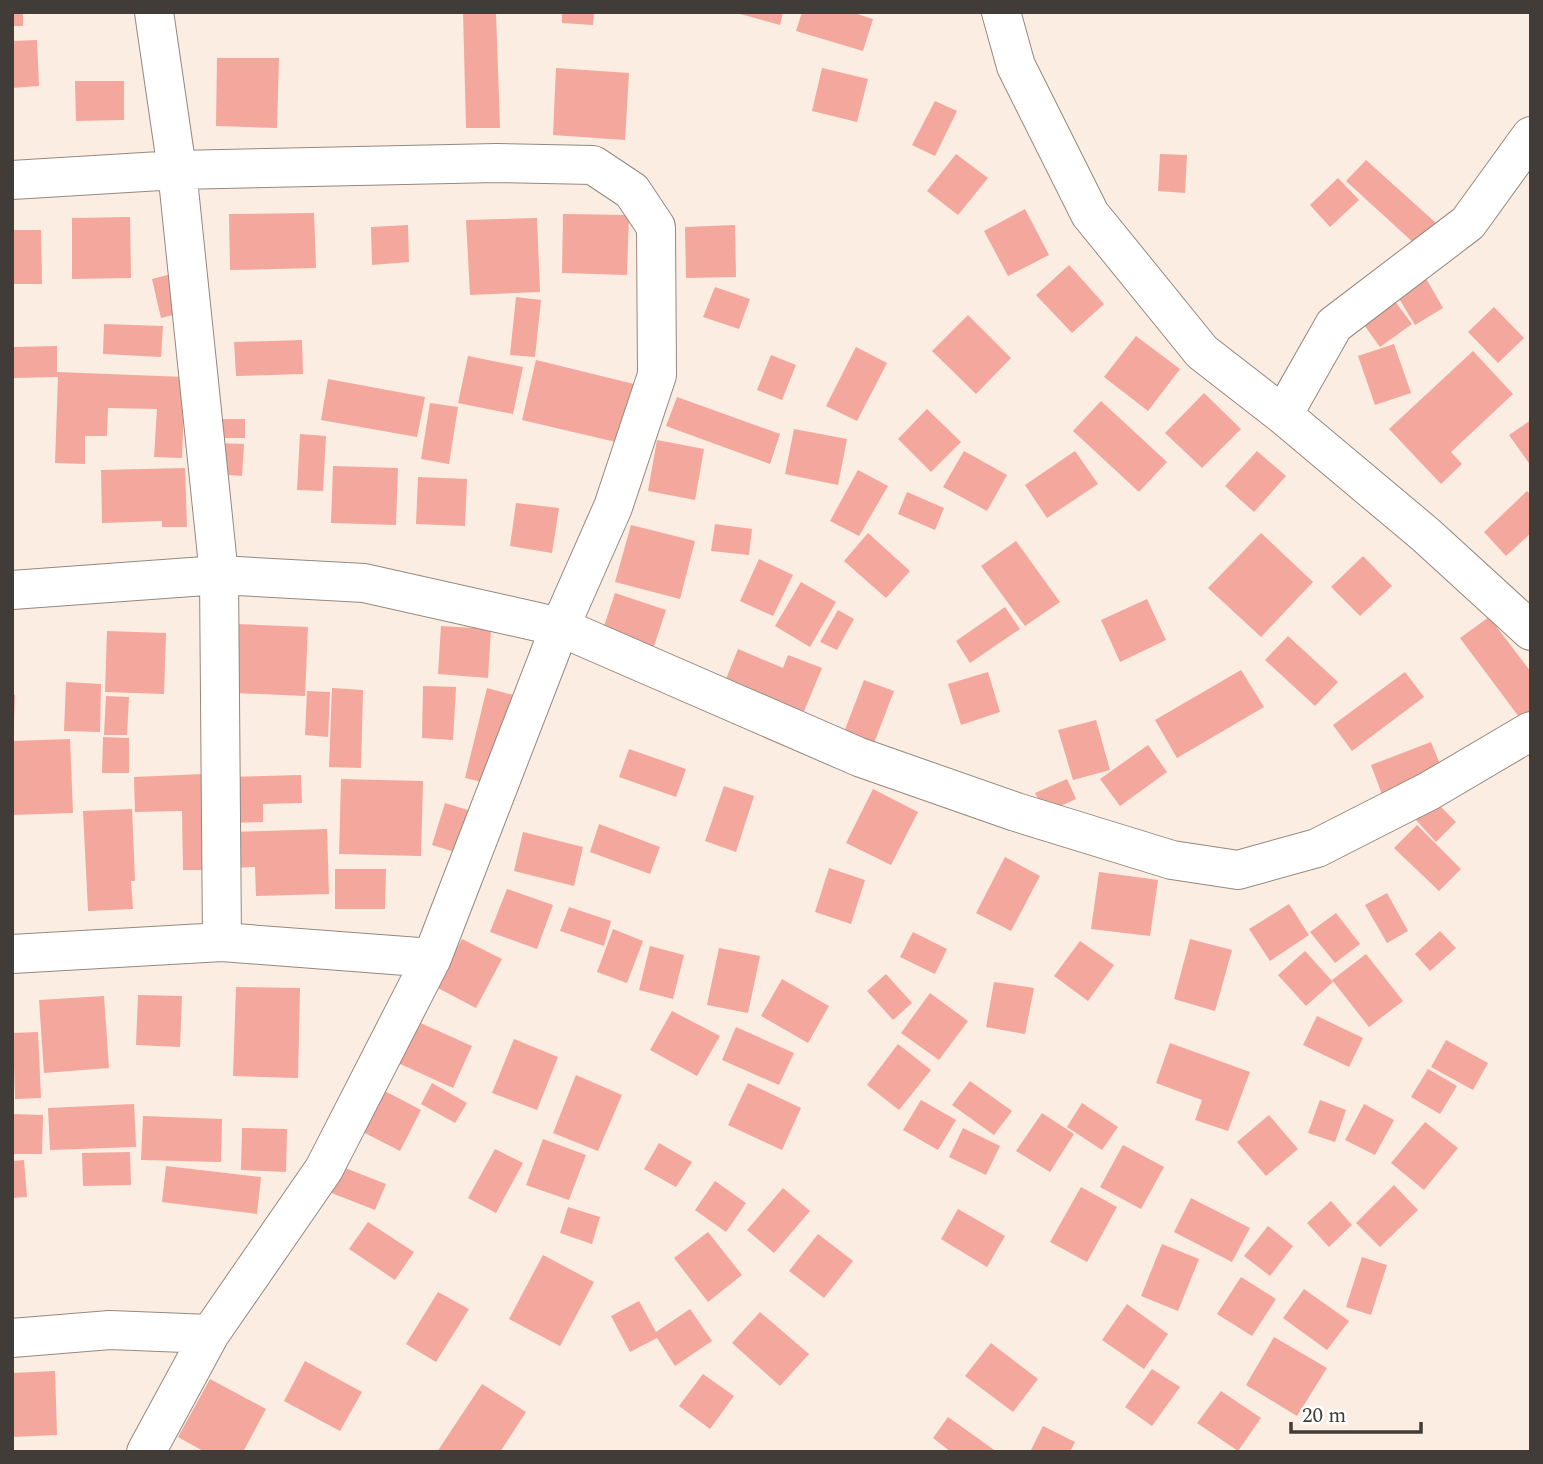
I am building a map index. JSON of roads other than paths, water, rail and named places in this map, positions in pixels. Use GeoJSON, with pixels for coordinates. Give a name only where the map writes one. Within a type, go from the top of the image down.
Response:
{"type":"FeatureCollection","features":[{"type":"Feature","properties":{"kind":"street"},"geometry":{"type":"LineString","coordinates":[[154,12],[177,170],[219,575],[222,942]]}},
{"type":"Feature","properties":{"kind":"street"},"geometry":{"type":"LineString","coordinates":[[1001,12],[1016,66],[1090,214],[1202,352],[1283,415],[1426,535],[1531,631]]}},
{"type":"Feature","properties":{"kind":"street"},"geometry":{"type":"LineString","coordinates":[[1283,415],[1334,325],[1468,223],[1531,136]]}},
{"type":"Feature","properties":{"kind":"street"},"geometry":{"type":"LineString","coordinates":[[12,180],[177,170],[497,163],[593,165],[632,191],[656,228],[657,375],[613,507],[560,627],[432,958],[324,1169],[210,1334],[146,1452]]}},
{"type":"Feature","properties":{"kind":"street"},"geometry":{"type":"LineString","coordinates":[[12,590],[219,575],[364,583],[560,627],[859,757],[1016,812],[1172,860],[1238,870],[1317,848],[1429,791],[1531,731]]}},
{"type":"Feature","properties":{"kind":"street"},"geometry":{"type":"LineString","coordinates":[[12,954],[222,942],[432,958]]}},
{"type":"Feature","properties":{"kind":"street"},"geometry":{"type":"LineString","coordinates":[[12,1338],[110,1330],[210,1334]]}}]}
